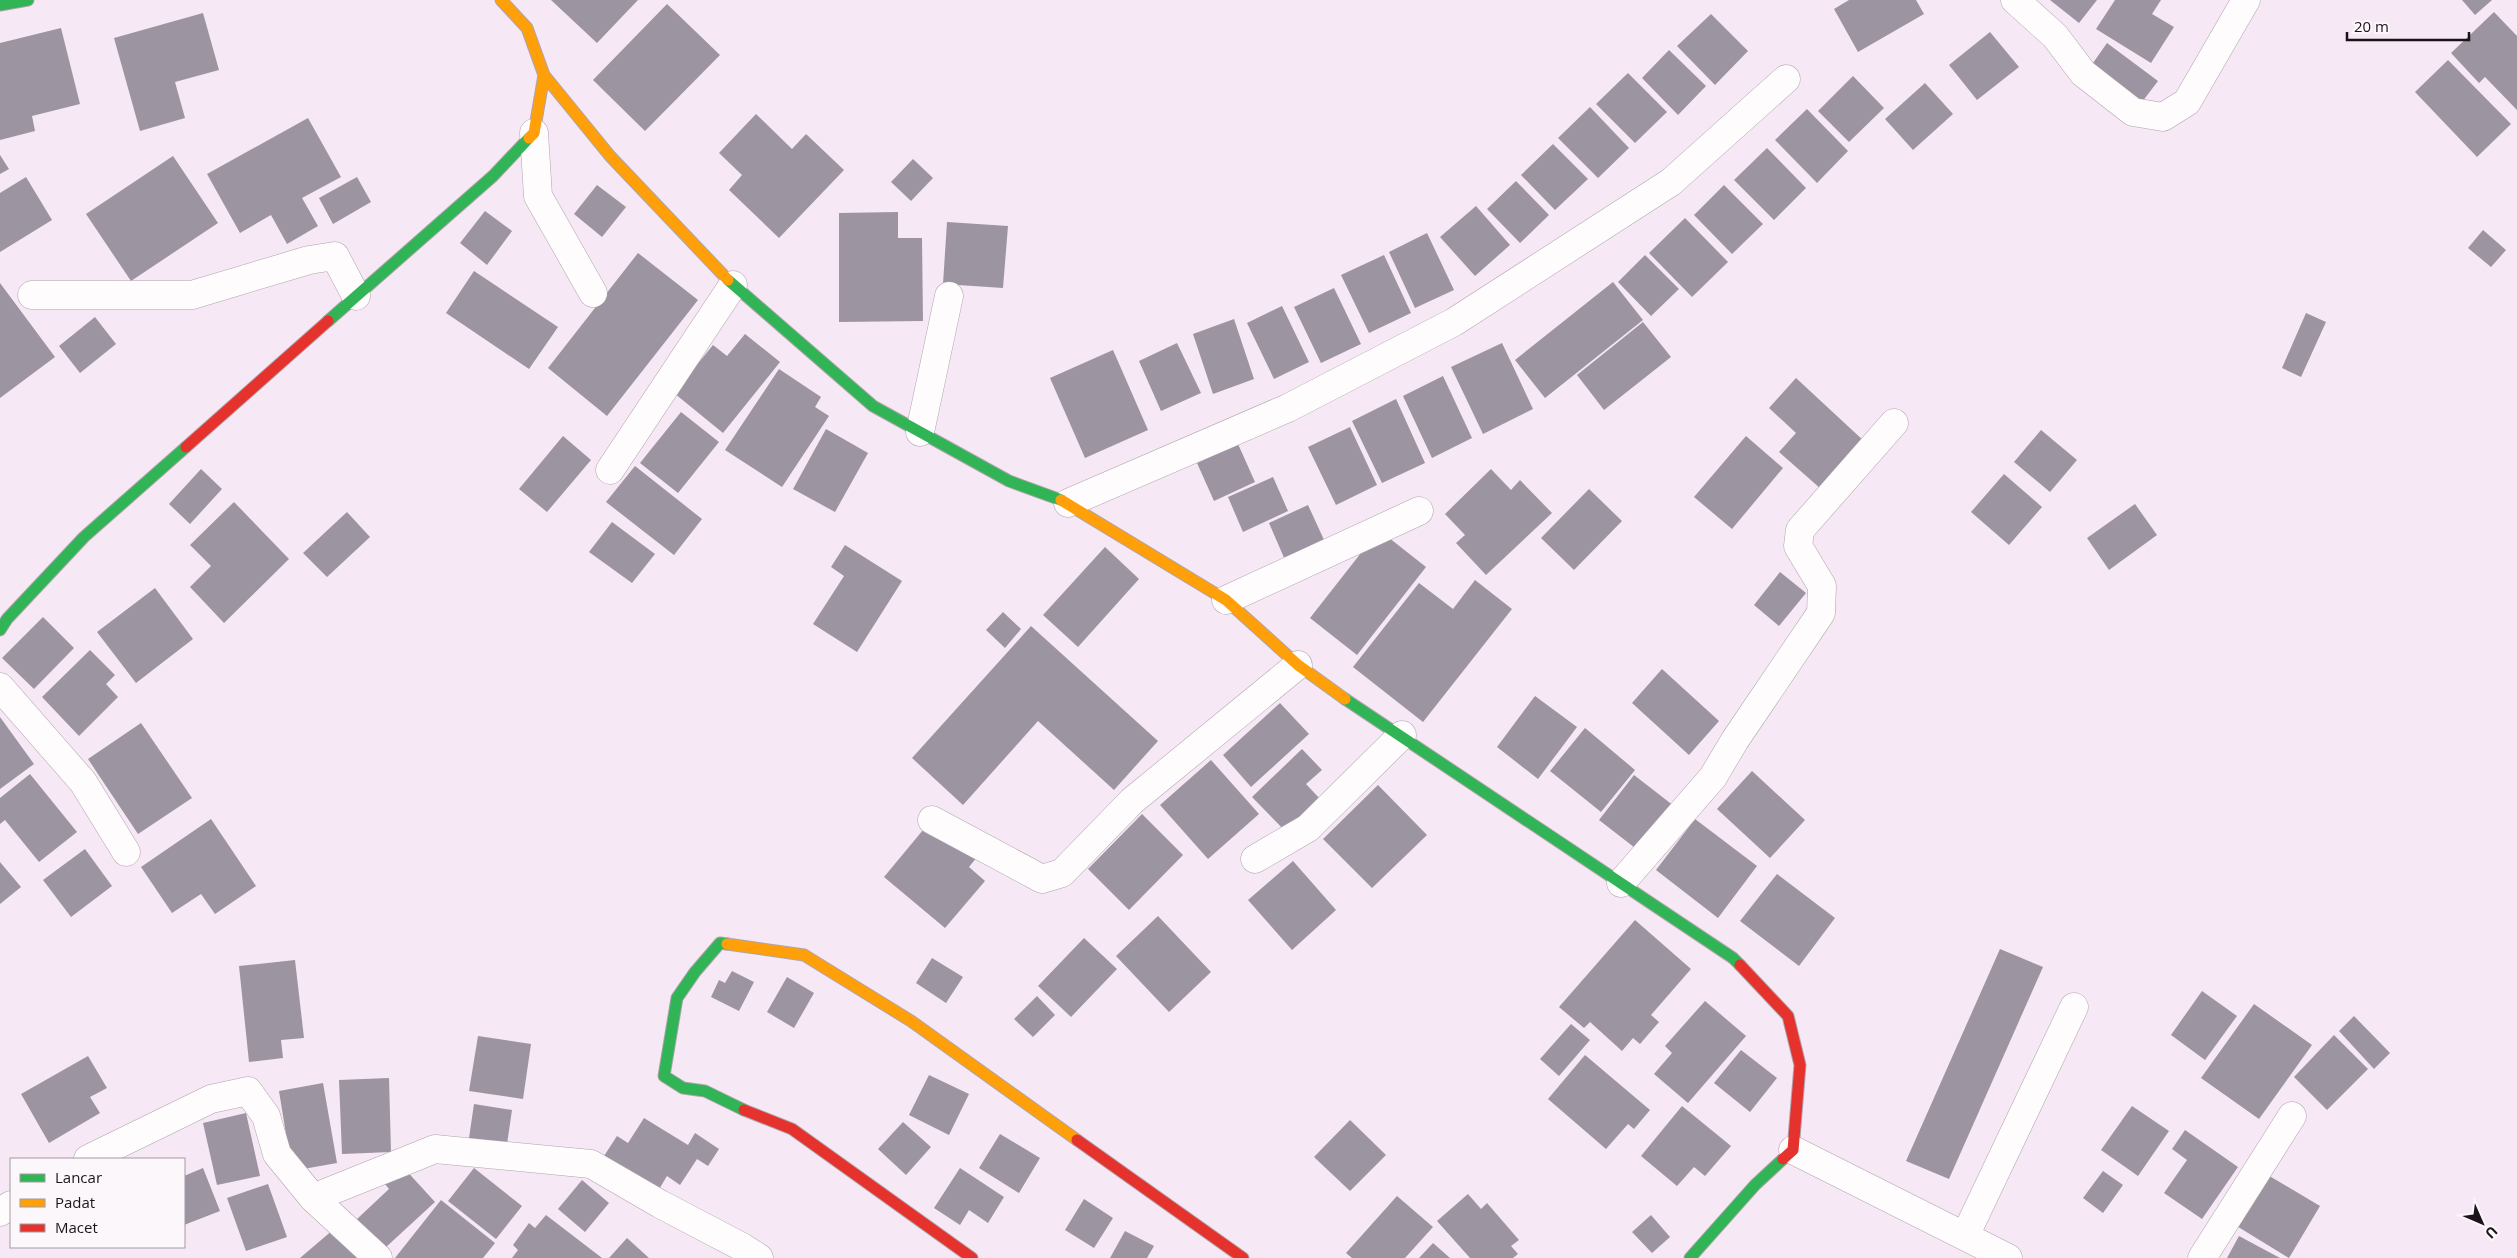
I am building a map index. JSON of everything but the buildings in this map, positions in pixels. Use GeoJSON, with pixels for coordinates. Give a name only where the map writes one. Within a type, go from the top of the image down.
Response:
{"type":"FeatureCollection","features":[{"type":"Feature","properties":{"kind":"street"},"geometry":{"type":"LineString","coordinates":[[0,5],[28,0]]}},
{"type":"Feature","properties":{"kind":"street"},"geometry":{"type":"LineString","coordinates":[[501,0],[527,28],[544,75],[610,156],[733,285],[873,406],[1008,481],[1068,503],[1226,600],[1298,664],[1356,706],[1733,958],[1788,1016],[1800,1065],[1793,1150],[1755,1185],[1690,1258]]}},
{"type":"Feature","properties":{"kind":"street"},"geometry":{"type":"LineString","coordinates":[[2015,0],[2055,36],[2083,72],[2133,112],[2162,117],[2187,102],[2246,0]]}},
{"type":"Feature","properties":{"kind":"street"},"geometry":{"type":"LineString","coordinates":[[544,75],[534,133],[538,196],[593,293]]}},
{"type":"Feature","properties":{"kind":"street"},"geometry":{"type":"LineString","coordinates":[[1068,503],[1288,408],[1454,322],[1671,182],[1786,79]]}},
{"type":"Feature","properties":{"kind":"street"},"geometry":{"type":"LineString","coordinates":[[0,630],[7,619],[84,537],[493,176],[534,133]]}},
{"type":"Feature","properties":{"kind":"street"},"geometry":{"type":"LineString","coordinates":[[32,295],[192,295],[310,260],[335,256],[356,296]]}},
{"type":"Feature","properties":{"kind":"street"},"geometry":{"type":"LineString","coordinates":[[610,470],[733,285]]}},
{"type":"Feature","properties":{"kind":"street"},"geometry":{"type":"LineString","coordinates":[[920,432],[949,296]]}},
{"type":"Feature","properties":{"kind":"street"},"geometry":{"type":"LineString","coordinates":[[1621,883],[1713,778],[1735,740],[1821,613],[1822,586],[1798,546],[1800,530],[1894,423]]}},
{"type":"Feature","properties":{"kind":"street"},"geometry":{"type":"LineString","coordinates":[[1226,600],[1419,511]]}},
{"type":"Feature","properties":{"kind":"street"},"geometry":{"type":"LineString","coordinates":[[932,820],[1042,878],[1062,873],[1132,800],[1298,664]]}},
{"type":"Feature","properties":{"kind":"street"},"geometry":{"type":"LineString","coordinates":[[0,688],[83,782],[126,852]]}},
{"type":"Feature","properties":{"kind":"street"},"geometry":{"type":"LineString","coordinates":[[1255,859],[1308,828],[1402,735]]}},
{"type":"Feature","properties":{"kind":"street"},"geometry":{"type":"LineString","coordinates":[[972,1258],[822,1148],[792,1129],[763,1119],[705,1091],[683,1088],[664,1076],[677,998],[695,972],[720,943],[804,955],[911,1021],[1243,1258]]}},
{"type":"Feature","properties":{"kind":"street"},"geometry":{"type":"LineString","coordinates":[[1965,1236],[2074,1007]]}},
{"type":"Feature","properties":{"kind":"street"},"geometry":{"type":"LineString","coordinates":[[90,1158],[211,1099],[248,1091],[266,1116],[278,1154],[313,1198],[378,1258]]}},
{"type":"Feature","properties":{"kind":"street"},"geometry":{"type":"LineString","coordinates":[[2202,1258],[2292,1116]]}},
{"type":"Feature","properties":{"kind":"street"},"geometry":{"type":"LineString","coordinates":[[313,1198],[435,1149],[591,1164],[759,1258]]}},
{"type":"Feature","properties":{"kind":"street"},"geometry":{"type":"LineString","coordinates":[[1793,1150],[2008,1258]]}},
{"type":"Feature","properties":{"kind":"traffic: fast"},"geometry":{"type":"LineString","coordinates":[[0,5],[28,0]]}},
{"type":"Feature","properties":{"kind":"traffic: fast"},"geometry":{"type":"LineString","coordinates":[[328,321],[493,176],[529,138]]}},
{"type":"Feature","properties":{"kind":"traffic: fast"},"geometry":{"type":"LineString","coordinates":[[728,280],[873,406],[1009,481],[1061,500]]}},
{"type":"Feature","properties":{"kind":"traffic: fast"},"geometry":{"type":"LineString","coordinates":[[0,630],[7,619],[84,537],[186,447]]}},
{"type":"Feature","properties":{"kind":"traffic: fast"},"geometry":{"type":"LineString","coordinates":[[1345,699],[1733,958],[1740,965]]}},
{"type":"Feature","properties":{"kind":"traffic: fast"},"geometry":{"type":"LineString","coordinates":[[727,944],[720,943],[695,972],[677,998],[664,1076],[683,1088],[705,1091],[744,1110]]}},
{"type":"Feature","properties":{"kind":"traffic: fast"},"geometry":{"type":"LineString","coordinates":[[1690,1258],[1755,1185],[1783,1159]]}},
{"type":"Feature","properties":{"kind":"traffic: slow"},"geometry":{"type":"LineString","coordinates":[[501,0],[527,28],[544,75],[534,133],[529,138]]}},
{"type":"Feature","properties":{"kind":"traffic: slow"},"geometry":{"type":"LineString","coordinates":[[544,75],[610,156],[728,280]]}},
{"type":"Feature","properties":{"kind":"traffic: slow"},"geometry":{"type":"LineString","coordinates":[[1061,500],[1226,600],[1298,665],[1345,699]]}},
{"type":"Feature","properties":{"kind":"traffic: slow"},"geometry":{"type":"LineString","coordinates":[[727,944],[804,955],[911,1021],[1077,1140]]}},
{"type":"Feature","properties":{"kind":"traffic: jam"},"geometry":{"type":"LineString","coordinates":[[186,447],[328,321]]}},
{"type":"Feature","properties":{"kind":"traffic: jam"},"geometry":{"type":"LineString","coordinates":[[1740,965],[1788,1016],[1800,1065],[1793,1150],[1783,1159]]}},
{"type":"Feature","properties":{"kind":"traffic: jam"},"geometry":{"type":"LineString","coordinates":[[744,1110],[792,1129],[972,1258]]}},
{"type":"Feature","properties":{"kind":"traffic: jam"},"geometry":{"type":"LineString","coordinates":[[1077,1140],[1243,1258]]}}]}
